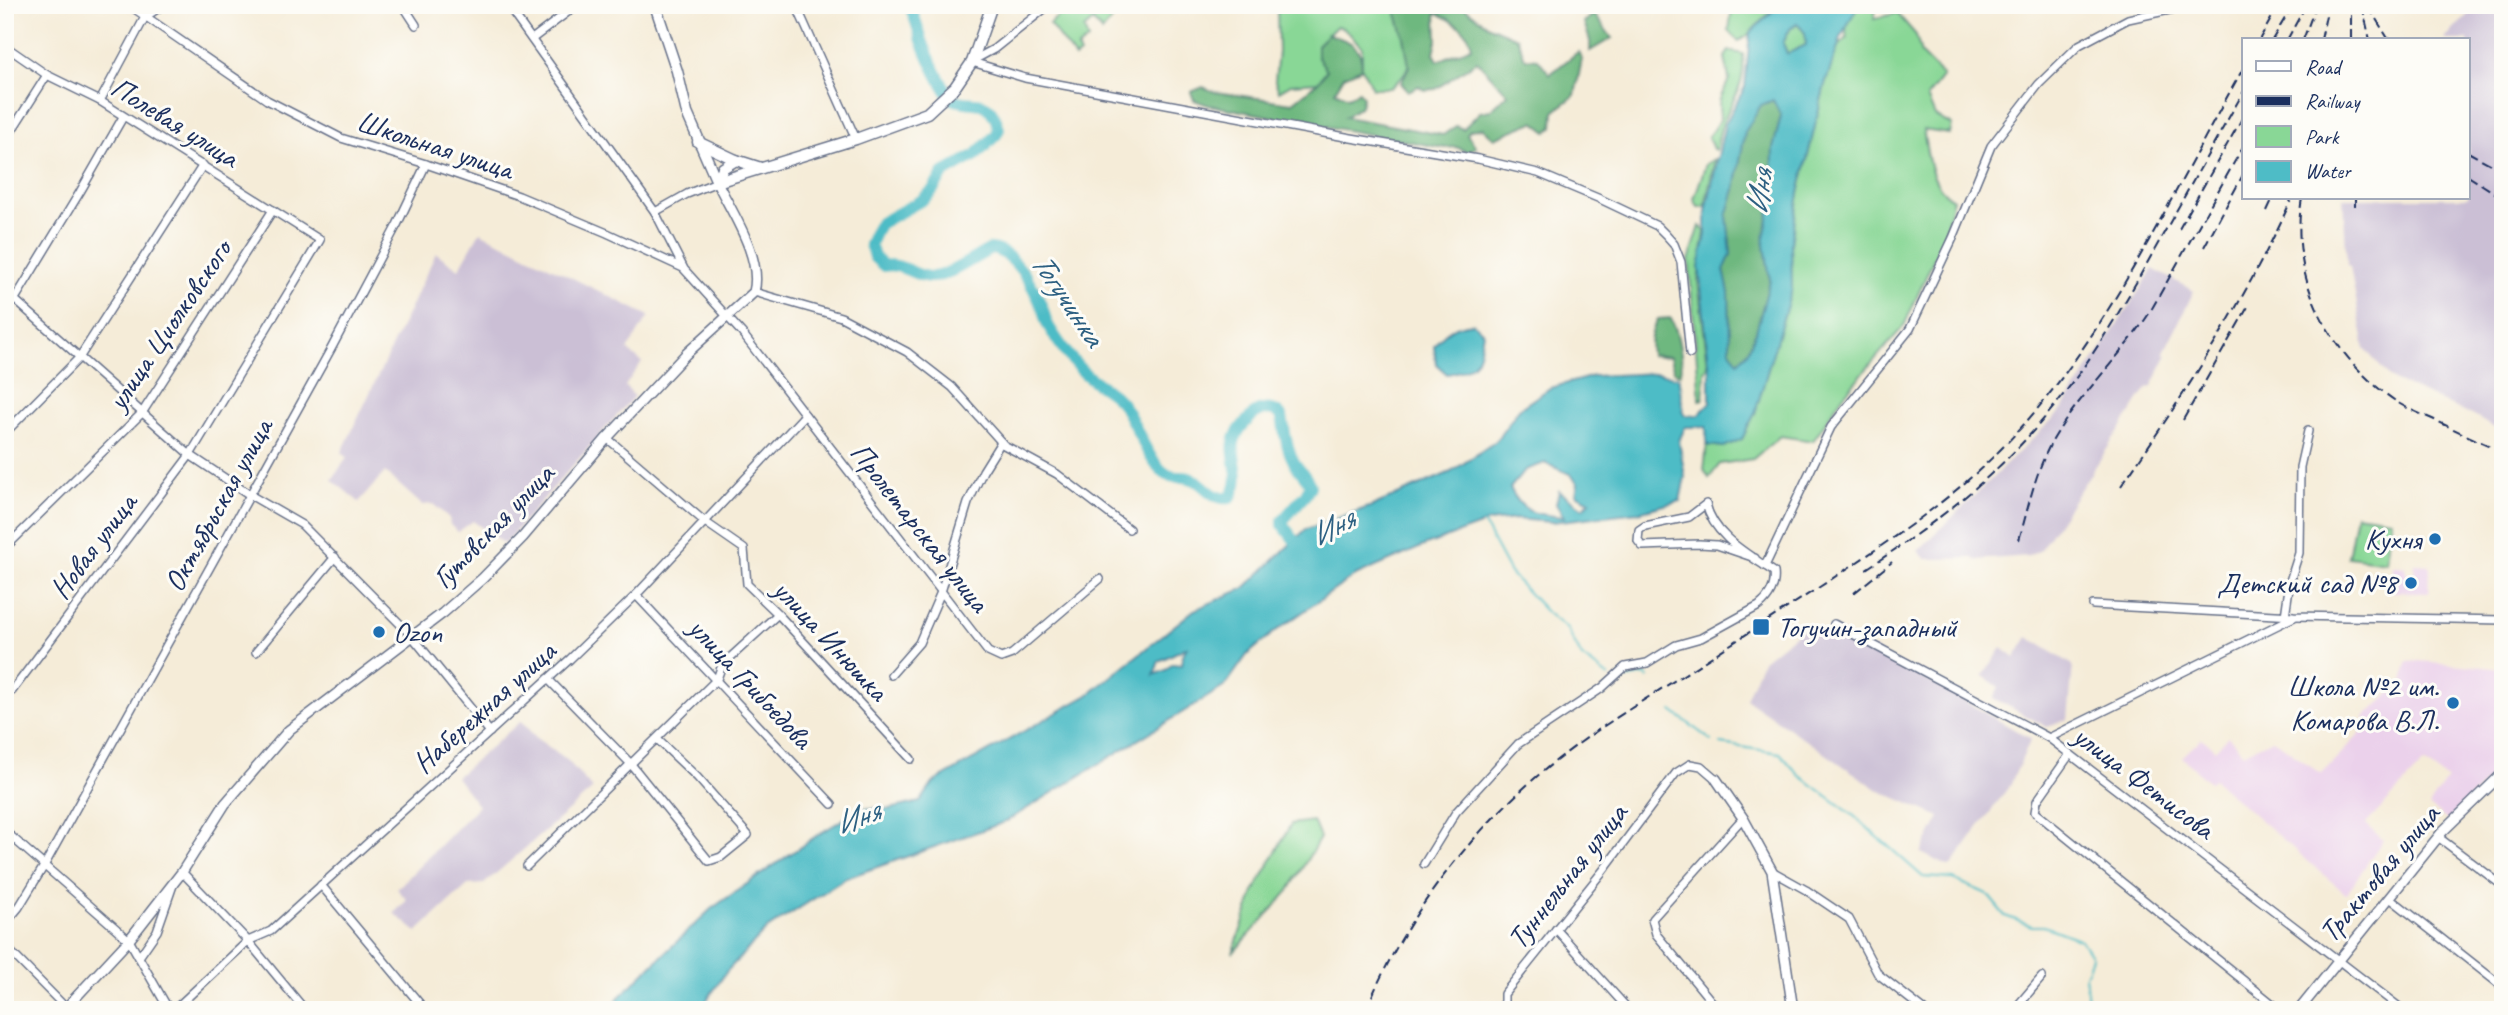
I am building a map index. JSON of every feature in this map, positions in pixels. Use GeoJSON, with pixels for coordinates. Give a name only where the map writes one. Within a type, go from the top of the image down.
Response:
{"type":"FeatureCollection","features":[{"type":"Feature","properties":{"kind":"main road"},"geometry":{"type":"LineString","coordinates":[[655,5],[677,71],[687,113],[717,182]]}},
{"type":"Feature","properties":{"kind":"main road"},"geometry":{"type":"LineString","coordinates":[[717,182],[914,119],[937,106],[972,62],[992,5]]}},
{"type":"Feature","properties":{"kind":"main road"},"geometry":{"type":"LineString","coordinates":[[697,141],[736,160],[762,168]]}},
{"type":"Feature","properties":{"kind":"main road"},"geometry":{"type":"LineString","coordinates":[[717,182],[723,168],[736,160]]}},
{"type":"Feature","properties":{"kind":"street","name":"Школьная улица"},"geometry":{"type":"LineString","coordinates":[[129,5],[267,100],[341,138],[519,196],[683,268],[729,317]]}},
{"type":"Feature","properties":{"kind":"street"},"geometry":{"type":"LineString","coordinates":[[100,101],[145,17],[163,5]]}},
{"type":"Feature","properties":{"kind":"street"},"geometry":{"type":"LineString","coordinates":[[403,5],[416,25]]}},
{"type":"Feature","properties":{"kind":"street"},"geometry":{"type":"LineString","coordinates":[[508,5],[655,212],[683,268]]}},
{"type":"Feature","properties":{"kind":"street"},"geometry":{"type":"LineString","coordinates":[[531,39],[578,5]]}},
{"type":"Feature","properties":{"kind":"street"},"geometry":{"type":"LineString","coordinates":[[796,5],[856,139]]}},
{"type":"Feature","properties":{"kind":"street"},"geometry":{"type":"LineString","coordinates":[[972,62],[994,49],[1049,5]]}},
{"type":"Feature","properties":{"kind":"street"},"geometry":{"type":"LineString","coordinates":[[1765,566],[1831,427],[1910,329],[1953,238],[1991,146],[2039,84],[2079,45],[2128,19],[2192,5]]}},
{"type":"Feature","properties":{"kind":"street","name":"Полевая улица"},"geometry":{"type":"LineString","coordinates":[[5,46],[47,75],[100,101],[320,240]]}},
{"type":"Feature","properties":{"kind":"street"},"geometry":{"type":"LineString","coordinates":[[972,62],[1025,78],[1478,159],[1538,173],[1611,204],[1657,226],[1666,234],[1674,244],[1681,262],[1690,354]]}},
{"type":"Feature","properties":{"kind":"street"},"geometry":{"type":"LineString","coordinates":[[5,141],[47,75]]}},
{"type":"Feature","properties":{"kind":"street"},"geometry":{"type":"LineString","coordinates":[[5,309],[15,299],[123,117]]}},
{"type":"Feature","properties":{"kind":"street","name":"Октябрьская улица"},"geometry":{"type":"LineString","coordinates":[[5,924],[19,907],[44,866],[331,349],[426,164]]}},
{"type":"Feature","properties":{"kind":"street"},"geometry":{"type":"LineString","coordinates":[[5,433],[79,358],[203,165]]}},
{"type":"Feature","properties":{"kind":"street"},"geometry":{"type":"LineString","coordinates":[[655,212],[687,194],[717,182],[756,267],[754,292],[841,317],[907,352],[953,387],[1001,442],[1057,474],[1129,529]]}},
{"type":"Feature","properties":{"kind":"street","name":"улица Циолковского"},"geometry":{"type":"LineString","coordinates":[[5,548],[142,413],[274,211]]}},
{"type":"Feature","properties":{"kind":"street","name":"Новая улица"},"geometry":{"type":"LineString","coordinates":[[5,695],[12,691],[190,455],[320,240]]}},
{"type":"Feature","properties":{"kind":"street"},"geometry":{"type":"LineString","coordinates":[[5,291],[190,455],[250,495],[302,525],[411,635],[490,732]]}},
{"type":"Feature","properties":{"kind":"street","name":"Гутовская улица"},"geometry":{"type":"LineString","coordinates":[[66,1009],[129,940],[182,872],[225,804],[289,730],[443,613],[499,562],[607,438],[686,354],[754,292]]}},
{"type":"Feature","properties":{"kind":"street","name":"Пролетарская улица"},"geometry":{"type":"LineString","coordinates":[[729,317],[988,652],[1001,658],[1012,654],[1100,579]]}},
{"type":"Feature","properties":{"kind":"street","name":"Набережная улица"},"geometry":{"type":"LineString","coordinates":[[172,1010],[248,941],[271,931],[548,679],[636,594],[805,415]]}},
{"type":"Feature","properties":{"kind":"street"},"geometry":{"type":"LineString","coordinates":[[2285,616],[2290,581],[2299,553],[2300,467],[2308,431]]}},
{"type":"Feature","properties":{"kind":"street","name":"улица Инюшка"},"geometry":{"type":"LineString","coordinates":[[607,438],[705,522],[744,550],[747,584],[778,614],[911,759]]}},
{"type":"Feature","properties":{"kind":"street","name":"улица Инюшка"},"geometry":{"type":"LineString","coordinates":[[891,675],[919,643],[941,592],[968,503],[1001,442]]}},
{"type":"Feature","properties":{"kind":"street"},"geometry":{"type":"LineString","coordinates":[[1424,863],[1456,813],[1518,744],[1625,667],[1647,663],[1676,645],[1701,638],[1767,600],[1775,578],[1774,572],[1719,531],[1709,518],[1706,504],[1689,517],[1644,526],[1639,530],[1637,541],[1642,546],[1717,545],[1755,558]]}},
{"type":"Feature","properties":{"kind":"street"},"geometry":{"type":"LineString","coordinates":[[256,652],[335,557]]}},
{"type":"Feature","properties":{"kind":"street","name":"улица Грибоедова"},"geometry":{"type":"LineString","coordinates":[[636,594],[832,804]]}},
{"type":"Feature","properties":{"kind":"street"},"geometry":{"type":"LineString","coordinates":[[2093,605],[2285,616],[2503,620]]}},
{"type":"Feature","properties":{"kind":"street"},"geometry":{"type":"LineString","coordinates":[[527,866],[717,679],[722,665],[778,614]]}},
{"type":"Feature","properties":{"kind":"street"},"geometry":{"type":"LineString","coordinates":[[2049,738],[2294,616]]}},
{"type":"Feature","properties":{"kind":"street","name":"улица Фетисова"},"geometry":{"type":"LineString","coordinates":[[1835,624],[2049,738],[2403,1010]]}},
{"type":"Feature","properties":{"kind":"street"},"geometry":{"type":"LineString","coordinates":[[548,679],[630,763],[709,861],[721,857],[748,835],[697,777],[657,739]]}},
{"type":"Feature","properties":{"kind":"street"},"geometry":{"type":"LineString","coordinates":[[2070,754],[2037,801],[2035,812],[2280,1010]]}},
{"type":"Feature","properties":{"kind":"street","name":"Туннельная улица"},"geometry":{"type":"LineString","coordinates":[[1504,1010],[1504,994],[1676,773],[1690,764],[1701,766],[1716,779]]}},
{"type":"Feature","properties":{"kind":"street","name":"Трактовая улица"},"geometry":{"type":"LineString","coordinates":[[2299,1010],[2438,837],[2502,774]]}},
{"type":"Feature","properties":{"kind":"street"},"geometry":{"type":"LineString","coordinates":[[1716,779],[1743,818],[1772,871],[1793,1010]]}},
{"type":"Feature","properties":{"kind":"street"},"geometry":{"type":"LineString","coordinates":[[1714,1010],[1716,1007],[1656,934],[1652,919],[1743,818]]}},
{"type":"Feature","properties":{"kind":"street"},"geometry":{"type":"LineString","coordinates":[[5,831],[129,940],[172,1010]]}},
{"type":"Feature","properties":{"kind":"street"},"geometry":{"type":"LineString","coordinates":[[2438,837],[2503,886]]}},
{"type":"Feature","properties":{"kind":"street"},"geometry":{"type":"LineString","coordinates":[[1772,871],[1849,919],[1878,974],[1924,1010]]}},
{"type":"Feature","properties":{"kind":"street"},"geometry":{"type":"LineString","coordinates":[[182,872],[248,941],[305,1010]]}},
{"type":"Feature","properties":{"kind":"street"},"geometry":{"type":"LineString","coordinates":[[139,957],[157,930],[174,883]]}},
{"type":"Feature","properties":{"kind":"street"},"geometry":{"type":"LineString","coordinates":[[321,885],[425,1010]]}},
{"type":"Feature","properties":{"kind":"street"},"geometry":{"type":"LineString","coordinates":[[2390,898],[2503,986]]}},
{"type":"Feature","properties":{"kind":"street"},"geometry":{"type":"LineString","coordinates":[[1556,929],[1629,1010]]}},
{"type":"Feature","properties":{"kind":"street"},"geometry":{"type":"LineString","coordinates":[[5,946],[66,1009]]}},
{"type":"Feature","properties":{"kind":"street"},"geometry":{"type":"LineString","coordinates":[[2014,1010],[2042,977]]}},
{"type":"Feature","properties":{"kind":"shaded area"},"geometry":{"type":"Polygon","coordinates":[[[2477,5],[2503,5],[2503,433],[2474,416],[2391,379],[2365,349],[2350,266],[2347,265],[2343,200],[2470,200],[2470,38],[2446,38],[2477,5]]]}},
{"type":"Feature","properties":{"kind":"shaded area"},"geometry":{"type":"Polygon","coordinates":[[[480,232],[649,316],[627,350],[642,362],[625,386],[634,396],[504,544],[473,521],[458,532],[450,525],[449,518],[433,504],[422,505],[385,472],[359,502],[332,480],[347,457],[342,452],[436,253],[459,269],[480,232]]]}},
{"type":"Feature","properties":{"kind":"shaded area"},"geometry":{"type":"Polygon","coordinates":[[[2153,269],[2194,291],[2164,352],[2167,356],[2151,388],[2148,387],[2040,550],[2029,556],[1976,560],[1926,559],[1918,551],[2062,410],[2153,269]]]}},
{"type":"Feature","properties":{"kind":"shaded area","name":"Детский сад №8"},"geometry":{"type":"Polygon","coordinates":[[[2415,564],[2430,565],[2429,593],[2393,592],[2393,565],[2406,566],[2406,573],[2414,574],[2415,564]]]}},
{"type":"Feature","properties":{"kind":"shaded area"},"geometry":{"type":"Polygon","coordinates":[[[1802,629],[1843,632],[2031,739],[2010,785],[1950,867],[1921,853],[1940,817],[1880,791],[1746,699],[1762,661],[1802,629]]]}},
{"type":"Feature","properties":{"kind":"shaded area"},"geometry":{"type":"Polygon","coordinates":[[[2028,637],[2073,665],[2068,719],[2047,727],[1993,698],[1999,687],[1983,676],[2002,648],[2015,658],[2028,637]]]}},
{"type":"Feature","properties":{"kind":"shaded area"},"geometry":{"type":"Polygon","coordinates":[[[2407,662],[2503,669],[2503,765],[2447,820],[2429,806],[2447,779],[2424,763],[2366,824],[2383,840],[2346,894],[2213,779],[2209,782],[2182,757],[2202,738],[2215,750],[2228,736],[2243,753],[2273,739],[2321,774],[2366,728],[2364,717],[2403,683],[2407,662]]]}},
{"type":"Feature","properties":{"kind":"shaded area"},"geometry":{"type":"Polygon","coordinates":[[[521,721],[536,738],[566,759],[593,789],[484,884],[468,885],[417,932],[394,913],[407,900],[397,889],[478,806],[456,777],[521,721]]]}},
{"type":"Feature","properties":{"kind":"green space"},"geometry":{"type":"Polygon","coordinates":[[[1071,5],[1102,5],[1114,17],[1102,32],[1093,21],[1084,29],[1088,40],[1077,49],[1080,54],[1075,58],[1049,24],[1071,5]]]}},
{"type":"Feature","properties":{"kind":"green space"},"geometry":{"type":"Polygon","coordinates":[[[1277,5],[1394,5],[1406,45],[1407,69],[1390,88],[1372,88],[1362,68],[1362,47],[1345,29],[1337,26],[1317,45],[1317,56],[1327,69],[1318,82],[1291,84],[1279,91],[1275,81],[1278,51],[1277,5]]]}},
{"type":"Feature","properties":{"kind":"green space"},"geometry":{"type":"Polygon","coordinates":[[[1394,5],[1461,5],[1489,26],[1517,38],[1525,58],[1538,59],[1550,74],[1578,52],[1582,59],[1575,95],[1554,112],[1553,127],[1547,132],[1534,122],[1494,138],[1483,128],[1470,130],[1467,134],[1476,147],[1467,152],[1456,147],[1444,148],[1208,105],[1194,100],[1191,92],[1203,87],[1215,92],[1292,103],[1318,82],[1327,70],[1317,56],[1317,45],[1328,34],[1353,45],[1360,54],[1362,68],[1344,76],[1335,91],[1348,97],[1359,91],[1363,97],[1361,106],[1345,117],[1443,135],[1456,126],[1463,129],[1480,112],[1490,110],[1508,94],[1477,61],[1436,89],[1424,90],[1419,86],[1408,91],[1401,83],[1409,66],[1394,5]],[[1436,12],[1437,40],[1434,53],[1438,61],[1472,47],[1464,30],[1436,12]]]}},
{"type":"Feature","properties":{"kind":"green space"},"geometry":{"type":"Polygon","coordinates":[[[1777,5],[1746,37],[1738,41],[1729,30],[1732,8],[1777,5]]]}},
{"type":"Feature","properties":{"kind":"green space"},"geometry":{"type":"Polygon","coordinates":[[[1858,5],[1877,5],[1874,19],[1897,13],[1916,35],[1921,54],[1943,76],[1927,97],[1935,116],[1952,125],[1950,134],[1923,130],[1934,178],[1953,199],[1944,236],[1904,326],[1842,397],[1813,441],[1780,436],[1753,459],[1720,464],[1709,478],[1704,470],[1707,445],[1724,447],[1742,439],[1755,413],[1792,288],[1791,243],[1799,193],[1825,84],[1838,46],[1847,38],[1846,27],[1858,5]]]}},
{"type":"Feature","properties":{"kind":"green space"},"geometry":{"type":"Polygon","coordinates":[[[1594,14],[1612,38],[1590,51],[1584,22],[1594,14]]]}},
{"type":"Feature","properties":{"kind":"green space"},"geometry":{"type":"Polygon","coordinates":[[[1797,23],[1805,33],[1806,45],[1787,54],[1783,43],[1790,29],[1797,23]]]}},
{"type":"Feature","properties":{"kind":"green space"},"geometry":{"type":"Polygon","coordinates":[[[1729,51],[1743,54],[1742,77],[1721,128],[1716,150],[1708,137],[1720,119],[1720,101],[1729,79],[1725,57],[1729,51]]]}},
{"type":"Feature","properties":{"kind":"green space"},"geometry":{"type":"Polygon","coordinates":[[[1773,100],[1781,116],[1773,149],[1772,200],[1764,238],[1770,280],[1756,332],[1747,353],[1738,363],[1730,350],[1729,293],[1724,270],[1731,254],[1727,216],[1735,189],[1745,132],[1761,105],[1773,100]]]}},
{"type":"Feature","properties":{"kind":"green space"},"geometry":{"type":"Polygon","coordinates":[[[1715,159],[1705,207],[1698,207],[1694,199],[1706,164],[1715,159]]]}},
{"type":"Feature","properties":{"kind":"green space"},"geometry":{"type":"Polygon","coordinates":[[[1700,226],[1705,231],[1698,281],[1708,365],[1703,399],[1700,400],[1689,260],[1700,226]]]}},
{"type":"Feature","properties":{"kind":"green space"},"geometry":{"type":"Polygon","coordinates":[[[1671,318],[1680,346],[1680,374],[1674,371],[1670,357],[1651,355],[1651,336],[1658,319],[1671,318]]]}},
{"type":"Feature","properties":{"kind":"green space"},"geometry":{"type":"Polygon","coordinates":[[[2356,514],[2391,519],[2386,562],[2348,557],[2356,514]]]}},
{"type":"Feature","properties":{"kind":"green space"},"geometry":{"type":"Polygon","coordinates":[[[1313,821],[1320,838],[1288,892],[1233,953],[1254,892],[1291,824],[1313,821]]]}},
{"type":"Feature","properties":{"kind":"water","name":"Иня"},"geometry":{"type":"Polygon","coordinates":[[[1779,5],[1858,5],[1841,38],[1825,84],[1799,193],[1791,243],[1792,288],[1755,413],[1742,439],[1724,447],[1707,445],[1706,427],[1685,427],[1679,441],[1685,477],[1680,501],[1638,512],[1552,522],[1515,519],[1488,522],[1353,577],[1273,633],[1247,655],[1225,686],[1005,822],[846,878],[767,929],[727,971],[700,1010],[613,1010],[618,998],[711,909],[819,834],[862,808],[890,809],[920,802],[934,782],[1088,695],[1194,610],[1245,588],[1306,529],[1372,506],[1451,472],[1496,441],[1519,409],[1550,388],[1594,376],[1657,373],[1679,377],[1684,415],[1699,415],[1710,402],[1710,374],[1699,267],[1706,235],[1706,211],[1725,124],[1745,87],[1750,33],[1779,5]],[[1797,23],[1790,29],[1783,43],[1787,54],[1806,45],[1805,33],[1797,23]],[[1773,100],[1761,105],[1745,132],[1735,189],[1727,216],[1731,254],[1724,270],[1729,293],[1730,350],[1738,362],[1747,353],[1756,332],[1770,280],[1764,238],[1772,200],[1773,149],[1781,116],[1773,100]],[[1545,463],[1525,470],[1510,488],[1520,504],[1532,512],[1564,517],[1556,504],[1559,491],[1583,508],[1590,501],[1576,494],[1578,483],[1570,474],[1545,463]],[[1187,647],[1159,661],[1154,675],[1172,664],[1182,665],[1187,647]]]}},
{"type":"Feature","properties":{"kind":"water"},"geometry":{"type":"Polygon","coordinates":[[[1473,323],[1483,332],[1478,357],[1471,366],[1447,374],[1436,364],[1434,346],[1450,330],[1473,323]]]}},
{"type":"Feature","properties":{"kind":"waterway","name":"Тогучинка"},"geometry":{"type":"LineString","coordinates":[[909,5],[931,62],[952,99],[986,106],[991,110],[999,129],[976,155],[944,173],[922,200],[879,224],[870,244],[874,257],[884,266],[897,266],[931,277],[953,270],[991,249],[1008,256],[1034,290],[1048,325],[1062,347],[1083,372],[1121,403],[1161,470],[1175,477],[1193,479],[1216,496],[1230,498],[1235,487],[1237,478],[1233,451],[1238,432],[1258,412],[1269,409],[1276,411],[1282,417],[1291,457],[1310,486],[1283,520],[1283,525],[1304,553]]}},
{"type":"Feature","properties":{"kind":"waterway"},"geometry":{"type":"LineString","coordinates":[[1483,523],[1510,573],[1547,613],[1567,629],[1582,657],[1609,677]]}},
{"type":"Feature","properties":{"kind":"waterway"},"geometry":{"type":"LineString","coordinates":[[1617,680],[1646,675],[1648,678]]}},
{"type":"Feature","properties":{"kind":"waterway"},"geometry":{"type":"LineString","coordinates":[[1672,711],[1712,741]]}},
{"type":"Feature","properties":{"kind":"waterway"},"geometry":{"type":"LineString","coordinates":[[1721,744],[1780,753],[1799,775],[1854,816],[1923,877],[1953,879],[1987,894],[2005,916],[2032,926],[2044,926],[2081,940],[2092,957],[2085,975],[2089,1010]]}},
{"type":"Feature","properties":{"kind":"railway"},"geometry":{"type":"LineString","coordinates":[[2260,38],[2279,5]]}},
{"type":"Feature","properties":{"kind":"railway"},"geometry":{"type":"LineString","coordinates":[[2273,38],[2293,5]]}},
{"type":"Feature","properties":{"kind":"railway"},"geometry":{"type":"LineString","coordinates":[[2288,38],[2306,5]]}},
{"type":"Feature","properties":{"kind":"railway"},"geometry":{"type":"LineString","coordinates":[[2304,38],[2316,5]]}},
{"type":"Feature","properties":{"kind":"railway"},"geometry":{"type":"LineString","coordinates":[[2321,38],[2328,5]]}},
{"type":"Feature","properties":{"kind":"railway"},"geometry":{"type":"LineString","coordinates":[[2351,5],[2351,38]]}},
{"type":"Feature","properties":{"kind":"railway"},"geometry":{"type":"LineString","coordinates":[[2362,5],[2370,38]]}},
{"type":"Feature","properties":{"kind":"railway"},"geometry":{"type":"LineString","coordinates":[[2371,5],[2373,14],[2388,38]]}},
{"type":"Feature","properties":{"kind":"railway"},"geometry":{"type":"LineString","coordinates":[[1366,1010],[1396,948],[1434,889],[1477,835],[1526,786],[1599,730],[1821,586],[1939,504],[1976,473],[2019,430],[2058,383],[2093,333],[2156,228],[2242,71]]}},
{"type":"Feature","properties":{"kind":"railway"},"geometry":{"type":"LineString","coordinates":[[1866,569],[1936,520],[1981,483],[2022,444],[2058,401],[2091,357],[2120,311],[2242,95]]}},
{"type":"Feature","properties":{"kind":"railway"},"geometry":{"type":"LineString","coordinates":[[2179,229],[2242,119]]}},
{"type":"Feature","properties":{"kind":"railway"},"geometry":{"type":"LineString","coordinates":[[2019,540],[2035,481],[2049,447],[2084,395],[2150,312],[2242,149]]}},
{"type":"Feature","properties":{"kind":"railway"},"geometry":{"type":"LineString","coordinates":[[2470,153],[2503,171]]}},
{"type":"Feature","properties":{"kind":"railway"},"geometry":{"type":"LineString","coordinates":[[2204,247],[2242,177]]}},
{"type":"Feature","properties":{"kind":"railway"},"geometry":{"type":"LineString","coordinates":[[2470,177],[2503,198]]}},
{"type":"Feature","properties":{"kind":"railway"},"geometry":{"type":"LineString","coordinates":[[2267,211],[2272,200]]}},
{"type":"Feature","properties":{"kind":"railway"},"geometry":{"type":"LineString","coordinates":[[2121,486],[2235,310],[2291,200]]}},
{"type":"Feature","properties":{"kind":"railway"},"geometry":{"type":"LineString","coordinates":[[2302,200],[2299,229],[2309,288],[2335,341],[2354,365],[2400,404],[2503,451]]}},
{"type":"Feature","properties":{"kind":"railway"},"geometry":{"type":"LineString","coordinates":[[2355,200],[2355,206]]}},
{"type":"Feature","properties":{"kind":"railway"},"geometry":{"type":"LineString","coordinates":[[2183,420],[2249,305]]}},
{"type":"Feature","properties":{"kind":"railway"},"geometry":{"type":"LineString","coordinates":[[1854,593],[1892,562]]}},
{"type":"Feature","properties":{"kind":"place","name":"Кухня"},"geometry":{"type":"Point","coordinates":[2435,539]}},
{"type":"Feature","properties":{"kind":"place","name":"Детский сад №8"},"geometry":{"type":"Point","coordinates":[2411,583]}},
{"type":"Feature","properties":{"kind":"place","name":"Тогучин-западный"},"geometry":{"type":"Point","coordinates":[1761,627]}},
{"type":"Feature","properties":{"kind":"place","name":"Ozon"},"geometry":{"type":"Point","coordinates":[379,632]}},
{"type":"Feature","properties":{"kind":"place","name":"Школа №2 им. Комарова В.Л."},"geometry":{"type":"Point","coordinates":[2453,703]}}]}
